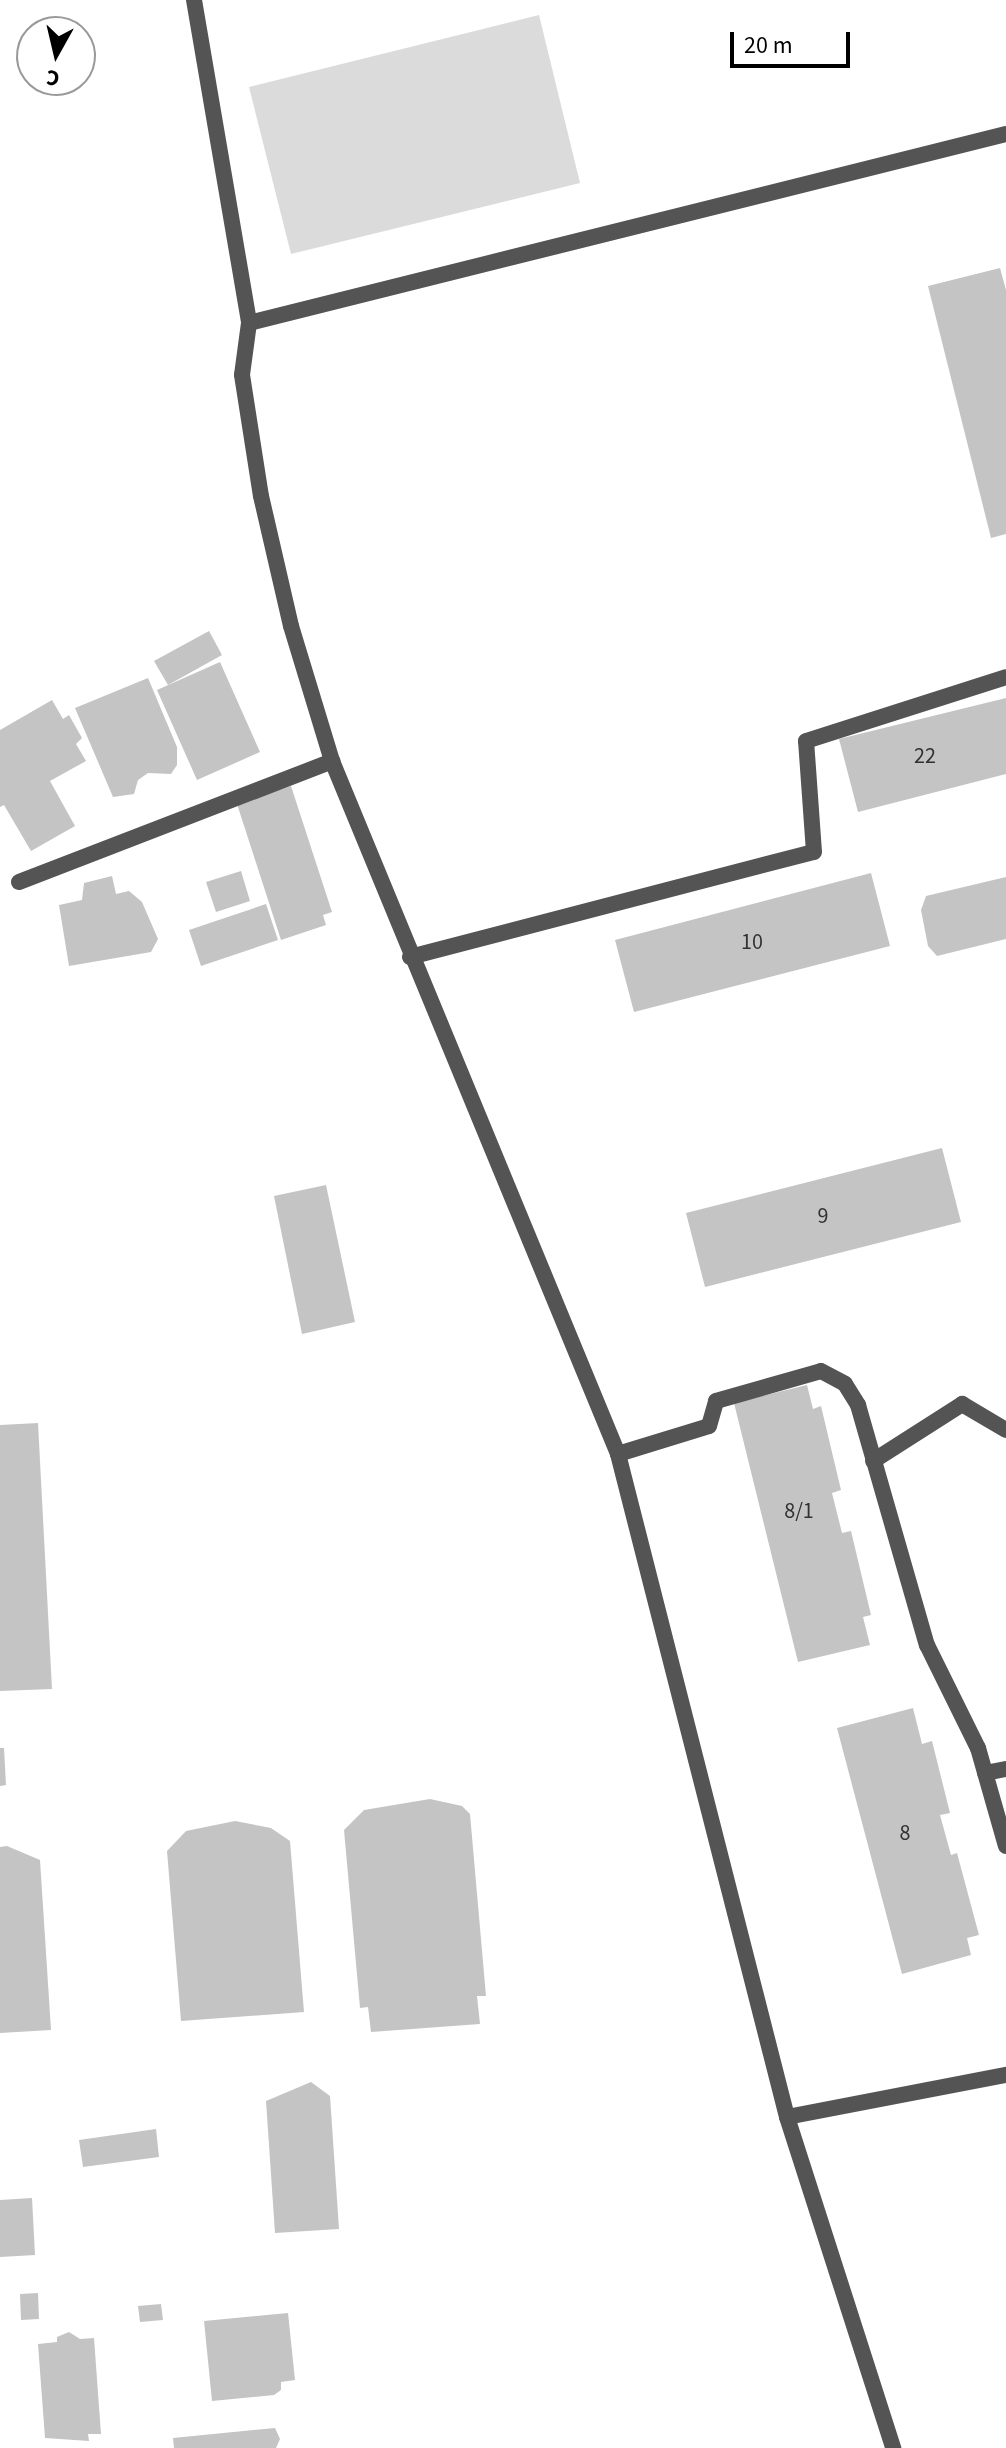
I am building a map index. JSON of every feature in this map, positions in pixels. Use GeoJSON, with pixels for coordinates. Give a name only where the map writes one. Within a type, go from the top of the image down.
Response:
{"type":"FeatureCollection","features":[{"type":"Feature","properties":{"kind":"street"},"geometry":{"type":"LineString","coordinates":[[194,0],[249,323],[242,375],[261,496],[291,626],[332,761],[410,957],[618,1454],[787,2117],[893,2448]]}},
{"type":"Feature","properties":{"kind":"street"},"geometry":{"type":"LineString","coordinates":[[249,323],[1006,134]]}},
{"type":"Feature","properties":{"kind":"street"},"geometry":{"type":"LineString","coordinates":[[410,957],[814,852],[806,741],[1006,677]]}},
{"type":"Feature","properties":{"kind":"street"},"geometry":{"type":"LineString","coordinates":[[19,882],[332,761]]}},
{"type":"Feature","properties":{"kind":"street"},"geometry":{"type":"LineString","coordinates":[[618,1454],[709,1426],[716,1401],[821,1371],[845,1384],[858,1405],[927,1645],[985,1773],[1006,1846]]}},
{"type":"Feature","properties":{"kind":"street"},"geometry":{"type":"LineString","coordinates":[[873,1461],[962,1404],[1006,1430]]}},
{"type":"Feature","properties":{"kind":"street"},"geometry":{"type":"LineString","coordinates":[[985,1773],[1006,1769]]}},
{"type":"Feature","properties":{"kind":"street"},"geometry":{"type":"LineString","coordinates":[[787,2117],[1006,2075]]}},
{"type":"Feature","properties":{"kind":"shaded area"},"geometry":{"type":"Polygon","coordinates":[[[539,15],[580,183],[291,254],[249,87],[539,15]]]}},
{"type":"Feature","properties":{"kind":"building"},"geometry":{"type":"Polygon","coordinates":[[[1000,268],[1006,290],[1006,534],[991,538],[928,286],[1000,268]]]}},
{"type":"Feature","properties":{"kind":"building"},"geometry":{"type":"Polygon","coordinates":[[[209,631],[222,655],[168,685],[154,661],[209,631]]]}},
{"type":"Feature","properties":{"kind":"building"},"geometry":{"type":"Polygon","coordinates":[[[220,662],[260,752],[197,780],[157,690],[220,662]]]}},
{"type":"Feature","properties":{"kind":"building"},"geometry":{"type":"Polygon","coordinates":[[[148,678],[177,747],[177,765],[171,774],[148,773],[138,780],[134,794],[113,797],[75,708],[148,678]]]}},
{"type":"Feature","properties":{"kind":"building"},"geometry":{"type":"Polygon","coordinates":[[[1006,698],[1006,774],[858,812],[839,739],[1006,698]]]}},
{"type":"Feature","properties":{"kind":"building"},"geometry":{"type":"Polygon","coordinates":[[[52,700],[63,719],[69,715],[82,738],[76,744],[86,761],[50,781],[75,826],[31,851],[4,805],[0,807],[0,730],[52,700]]]}},
{"type":"Feature","properties":{"kind":"building"},"geometry":{"type":"Polygon","coordinates":[[[291,786],[332,912],[323,915],[326,925],[281,940],[237,804],[291,786]]]}},
{"type":"Feature","properties":{"kind":"building"},"geometry":{"type":"Polygon","coordinates":[[[241,871],[250,901],[216,912],[206,882],[241,871]]]}},
{"type":"Feature","properties":{"kind":"building"},"geometry":{"type":"Polygon","coordinates":[[[871,873],[890,946],[634,1012],[615,940],[871,873]]]}},
{"type":"Feature","properties":{"kind":"building"},"geometry":{"type":"Polygon","coordinates":[[[112,876],[116,894],[129,891],[142,902],[158,939],[151,952],[69,966],[59,905],[82,900],[84,883],[112,876]]]}},
{"type":"Feature","properties":{"kind":"building"},"geometry":{"type":"Polygon","coordinates":[[[1006,877],[1006,939],[937,956],[928,946],[921,910],[926,896],[1006,877]]]}},
{"type":"Feature","properties":{"kind":"building"},"geometry":{"type":"Polygon","coordinates":[[[266,904],[278,940],[201,966],[189,930],[266,904]]]}},
{"type":"Feature","properties":{"kind":"building"},"geometry":{"type":"Polygon","coordinates":[[[942,1148],[961,1222],[705,1287],[686,1213],[942,1148]]]}},
{"type":"Feature","properties":{"kind":"building"},"geometry":{"type":"Polygon","coordinates":[[[326,1185],[355,1322],[302,1334],[274,1196],[326,1185]]]}},
{"type":"Feature","properties":{"kind":"building"},"geometry":{"type":"Polygon","coordinates":[[[807,1385],[813,1409],[821,1406],[841,1490],[832,1493],[842,1533],[851,1531],[871,1615],[863,1617],[870,1645],[798,1662],[734,1403],[807,1385]]]}},
{"type":"Feature","properties":{"kind":"building"},"geometry":{"type":"Polygon","coordinates":[[[38,1423],[52,1689],[0,1691],[0,1425],[38,1423]]]}},
{"type":"Feature","properties":{"kind":"building"},"geometry":{"type":"Polygon","coordinates":[[[913,1708],[922,1744],[932,1741],[950,1813],[940,1815],[951,1855],[957,1853],[979,1935],[967,1938],[971,1955],[902,1974],[837,1728],[913,1708]]]}},
{"type":"Feature","properties":{"kind":"building"},"geometry":{"type":"Polygon","coordinates":[[[0,1748],[4,1748],[6,1785],[0,1786],[0,1748]]]}},
{"type":"Feature","properties":{"kind":"building"},"geometry":{"type":"Polygon","coordinates":[[[430,1799],[462,1806],[470,1814],[486,1996],[477,1996],[480,2024],[371,2032],[368,2007],[360,2008],[344,1830],[364,1810],[430,1799]]]}},
{"type":"Feature","properties":{"kind":"building"},"geometry":{"type":"Polygon","coordinates":[[[235,1821],[271,1828],[290,1841],[304,2012],[181,2021],[167,1851],[186,1831],[235,1821]]]}},
{"type":"Feature","properties":{"kind":"building"},"geometry":{"type":"Polygon","coordinates":[[[7,1846],[40,1860],[51,2030],[0,2033],[0,1847],[7,1846]]]}},
{"type":"Feature","properties":{"kind":"building"},"geometry":{"type":"Polygon","coordinates":[[[311,2082],[330,2096],[339,2229],[275,2233],[266,2101],[311,2082]]]}},
{"type":"Feature","properties":{"kind":"building"},"geometry":{"type":"Polygon","coordinates":[[[156,2129],[159,2157],[83,2167],[79,2140],[156,2129]]]}},
{"type":"Feature","properties":{"kind":"building"},"geometry":{"type":"Polygon","coordinates":[[[32,2198],[35,2255],[0,2257],[0,2200],[32,2198]]]}},
{"type":"Feature","properties":{"kind":"building"},"geometry":{"type":"Polygon","coordinates":[[[38,2293],[39,2319],[21,2320],[20,2294],[38,2293]]]}},
{"type":"Feature","properties":{"kind":"building"},"geometry":{"type":"Polygon","coordinates":[[[161,2304],[163,2320],[140,2322],[138,2306],[161,2304]]]}},
{"type":"Feature","properties":{"kind":"building"},"geometry":{"type":"Polygon","coordinates":[[[288,2313],[295,2380],[281,2382],[281,2390],[274,2395],[212,2401],[204,2321],[288,2313]]]}},
{"type":"Feature","properties":{"kind":"building"},"geometry":{"type":"Polygon","coordinates":[[[69,2332],[80,2339],[94,2338],[101,2434],[88,2434],[89,2441],[45,2438],[38,2344],[57,2342],[57,2337],[69,2332]]]}},
{"type":"Feature","properties":{"kind":"building"},"geometry":{"type":"Polygon","coordinates":[[[275,2428],[280,2439],[276,2448],[174,2448],[173,2438],[275,2428]]]}}]}
